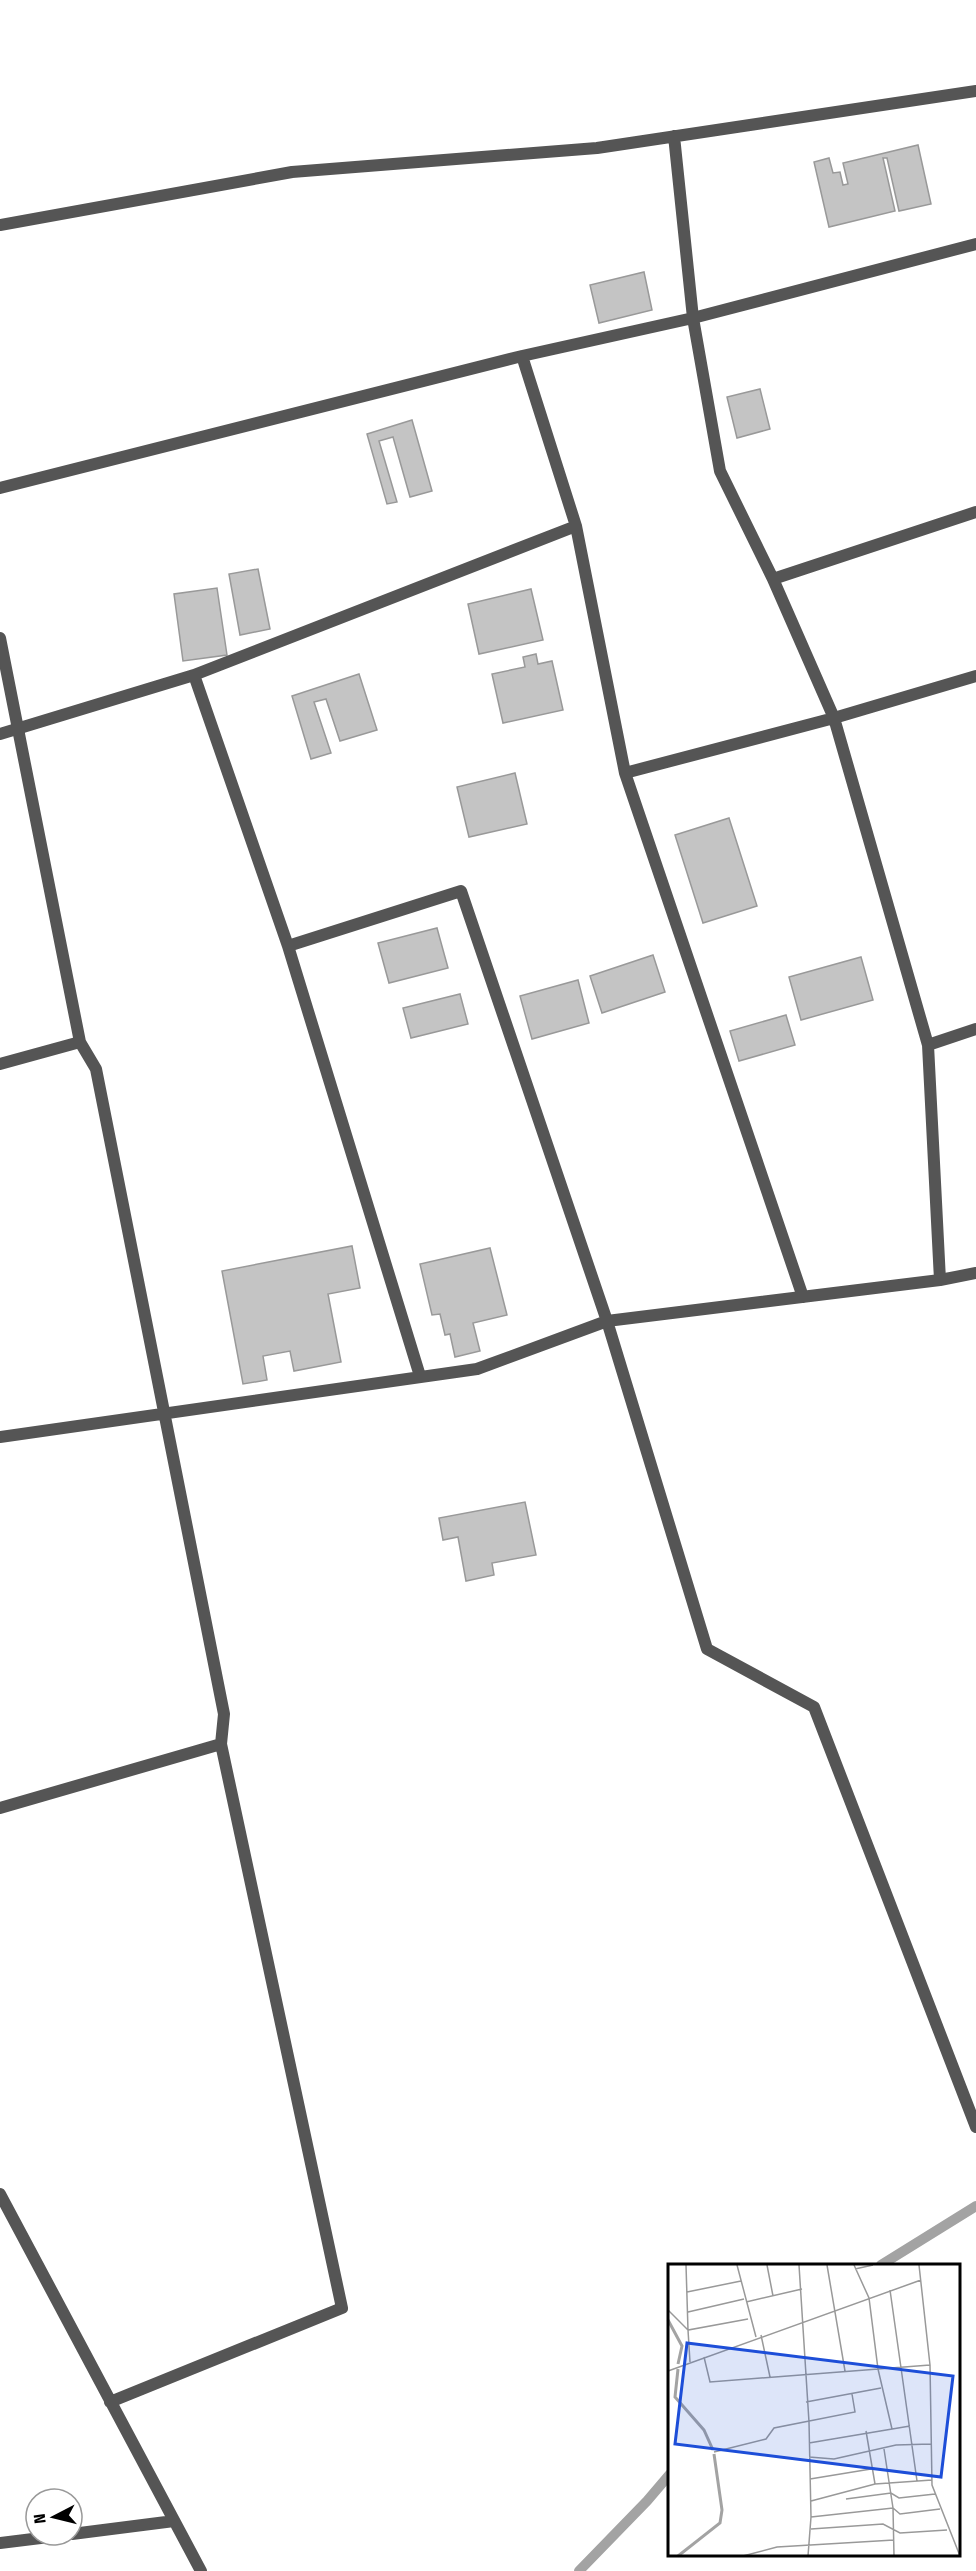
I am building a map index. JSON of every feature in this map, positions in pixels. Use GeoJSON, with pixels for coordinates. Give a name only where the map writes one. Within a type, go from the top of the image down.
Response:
{"type":"FeatureCollection","features":[{"type":"Feature","properties":{"kind":"street"},"geometry":{"type":"LineString","coordinates":[[0,225],[292,172],[597,148],[976,91]]}},
{"type":"Feature","properties":{"kind":"street"},"geometry":{"type":"LineString","coordinates":[[674,136],[693,318],[720,471],[773,579],[834,718],[928,1045],[940,1280]]}},
{"type":"Feature","properties":{"kind":"street"},"geometry":{"type":"LineString","coordinates":[[0,489],[522,356],[693,318],[976,244]]}},
{"type":"Feature","properties":{"kind":"street"},"geometry":{"type":"LineString","coordinates":[[522,356],[576,526],[625,773],[803,1297]]}},
{"type":"Feature","properties":{"kind":"street"},"geometry":{"type":"LineString","coordinates":[[773,579],[976,512]]}},
{"type":"Feature","properties":{"kind":"street"},"geometry":{"type":"LineString","coordinates":[[0,734],[194,675],[576,526]]}},
{"type":"Feature","properties":{"kind":"street"},"geometry":{"type":"LineString","coordinates":[[0,638],[80,1042],[96,1070],[224,1714],[221,1744],[342,2308],[110,2402]]}},
{"type":"Feature","properties":{"kind":"street"},"geometry":{"type":"LineString","coordinates":[[194,675],[288,946],[420,1376]]}},
{"type":"Feature","properties":{"kind":"street"},"geometry":{"type":"LineString","coordinates":[[625,773],[834,718],[976,676]]}},
{"type":"Feature","properties":{"kind":"street"},"geometry":{"type":"LineString","coordinates":[[288,946],[461,891],[608,1321],[706,1649],[814,1707],[976,2127]]}},
{"type":"Feature","properties":{"kind":"street"},"geometry":{"type":"LineString","coordinates":[[928,1045],[976,1029]]}},
{"type":"Feature","properties":{"kind":"street"},"geometry":{"type":"LineString","coordinates":[[0,1064],[80,1042]]}},
{"type":"Feature","properties":{"kind":"street"},"geometry":{"type":"LineString","coordinates":[[0,1437],[477,1369],[608,1321],[940,1280],[976,1273]]}},
{"type":"Feature","properties":{"kind":"street"},"geometry":{"type":"LineString","coordinates":[[0,1808],[221,1744]]}},
{"type":"Feature","properties":{"kind":"street"},"geometry":{"type":"LineString","coordinates":[[0,2194],[201,2571]]}},
{"type":"Feature","properties":{"kind":"street"},"geometry":{"type":"LineString","coordinates":[[84,2532],[174,2521]]}},
{"type":"Feature","properties":{"kind":"street"},"geometry":{"type":"LineString","coordinates":[[0,2543],[24,2540]]}},
{"type":"Feature","properties":{"kind":"building"},"geometry":{"type":"Polygon","coordinates":[[[918,145],[931,204],[899,211],[887,158],[883,158],[895,211],[829,227],[814,162],[829,158],[833,173],[840,172],[843,185],[848,184],[843,163],[918,145]]]}},
{"type":"Feature","properties":{"kind":"building"},"geometry":{"type":"Polygon","coordinates":[[[644,272],[652,310],[599,323],[590,285],[644,272]]]}},
{"type":"Feature","properties":{"kind":"building"},"geometry":{"type":"Polygon","coordinates":[[[760,389],[770,429],[737,438],[727,397],[760,389]]]}},
{"type":"Feature","properties":{"kind":"building"},"geometry":{"type":"Polygon","coordinates":[[[412,420],[432,491],[410,497],[393,437],[379,441],[397,502],[387,504],[367,434],[412,420]]]}},
{"type":"Feature","properties":{"kind":"building"},"geometry":{"type":"Polygon","coordinates":[[[258,569],[270,629],[240,635],[229,574],[258,569]]]}},
{"type":"Feature","properties":{"kind":"building"},"geometry":{"type":"Polygon","coordinates":[[[217,588],[227,655],[183,661],[174,594],[217,588]]]}},
{"type":"Feature","properties":{"kind":"building"},"geometry":{"type":"Polygon","coordinates":[[[531,589],[543,640],[479,654],[468,604],[531,589]]]}},
{"type":"Feature","properties":{"kind":"building"},"geometry":{"type":"Polygon","coordinates":[[[536,654],[538,664],[552,661],[563,710],[503,723],[492,674],[525,667],[523,657],[536,654]]]}},
{"type":"Feature","properties":{"kind":"building"},"geometry":{"type":"Polygon","coordinates":[[[359,674],[377,730],[340,741],[326,699],[314,702],[331,753],[311,759],[292,696],[359,674]]]}},
{"type":"Feature","properties":{"kind":"building"},"geometry":{"type":"Polygon","coordinates":[[[515,773],[527,824],[469,837],[457,787],[515,773]]]}},
{"type":"Feature","properties":{"kind":"building"},"geometry":{"type":"Polygon","coordinates":[[[729,818],[757,906],[703,923],[675,835],[729,818]]]}},
{"type":"Feature","properties":{"kind":"building"},"geometry":{"type":"Polygon","coordinates":[[[437,928],[448,968],[389,983],[378,943],[437,928]]]}},
{"type":"Feature","properties":{"kind":"building"},"geometry":{"type":"Polygon","coordinates":[[[653,955],[665,992],[602,1013],[590,976],[653,955]]]}},
{"type":"Feature","properties":{"kind":"building"},"geometry":{"type":"Polygon","coordinates":[[[861,957],[873,1000],[801,1020],[789,977],[861,957]]]}},
{"type":"Feature","properties":{"kind":"building"},"geometry":{"type":"Polygon","coordinates":[[[578,980],[589,1023],[532,1039],[520,996],[578,980]]]}},
{"type":"Feature","properties":{"kind":"building"},"geometry":{"type":"Polygon","coordinates":[[[460,994],[468,1024],[411,1038],[403,1008],[460,994]]]}},
{"type":"Feature","properties":{"kind":"building"},"geometry":{"type":"Polygon","coordinates":[[[786,1015],[795,1045],[739,1061],[730,1031],[786,1015]]]}},
{"type":"Feature","properties":{"kind":"building"},"geometry":{"type":"Polygon","coordinates":[[[352,1246],[360,1288],[328,1294],[341,1362],[294,1371],[290,1351],[263,1356],[267,1380],[243,1384],[222,1271],[352,1246]]]}},
{"type":"Feature","properties":{"kind":"building"},"geometry":{"type":"Polygon","coordinates":[[[490,1248],[507,1315],[473,1323],[480,1351],[455,1357],[450,1334],[445,1335],[440,1314],[432,1315],[420,1264],[490,1248]]]}},
{"type":"Feature","properties":{"kind":"building"},"geometry":{"type":"Polygon","coordinates":[[[525,1502],[536,1555],[492,1563],[494,1575],[466,1581],[458,1537],[443,1540],[439,1518],[525,1502]]]}},
{"type":"Feature","properties":{"kind":"waterway"},"geometry":{"type":"LineString","coordinates":[[883,2264],[976,2206]]}},
{"type":"Feature","properties":{"kind":"waterway"},"geometry":{"type":"LineString","coordinates":[[579,2571],[668,2476]]}}]}
